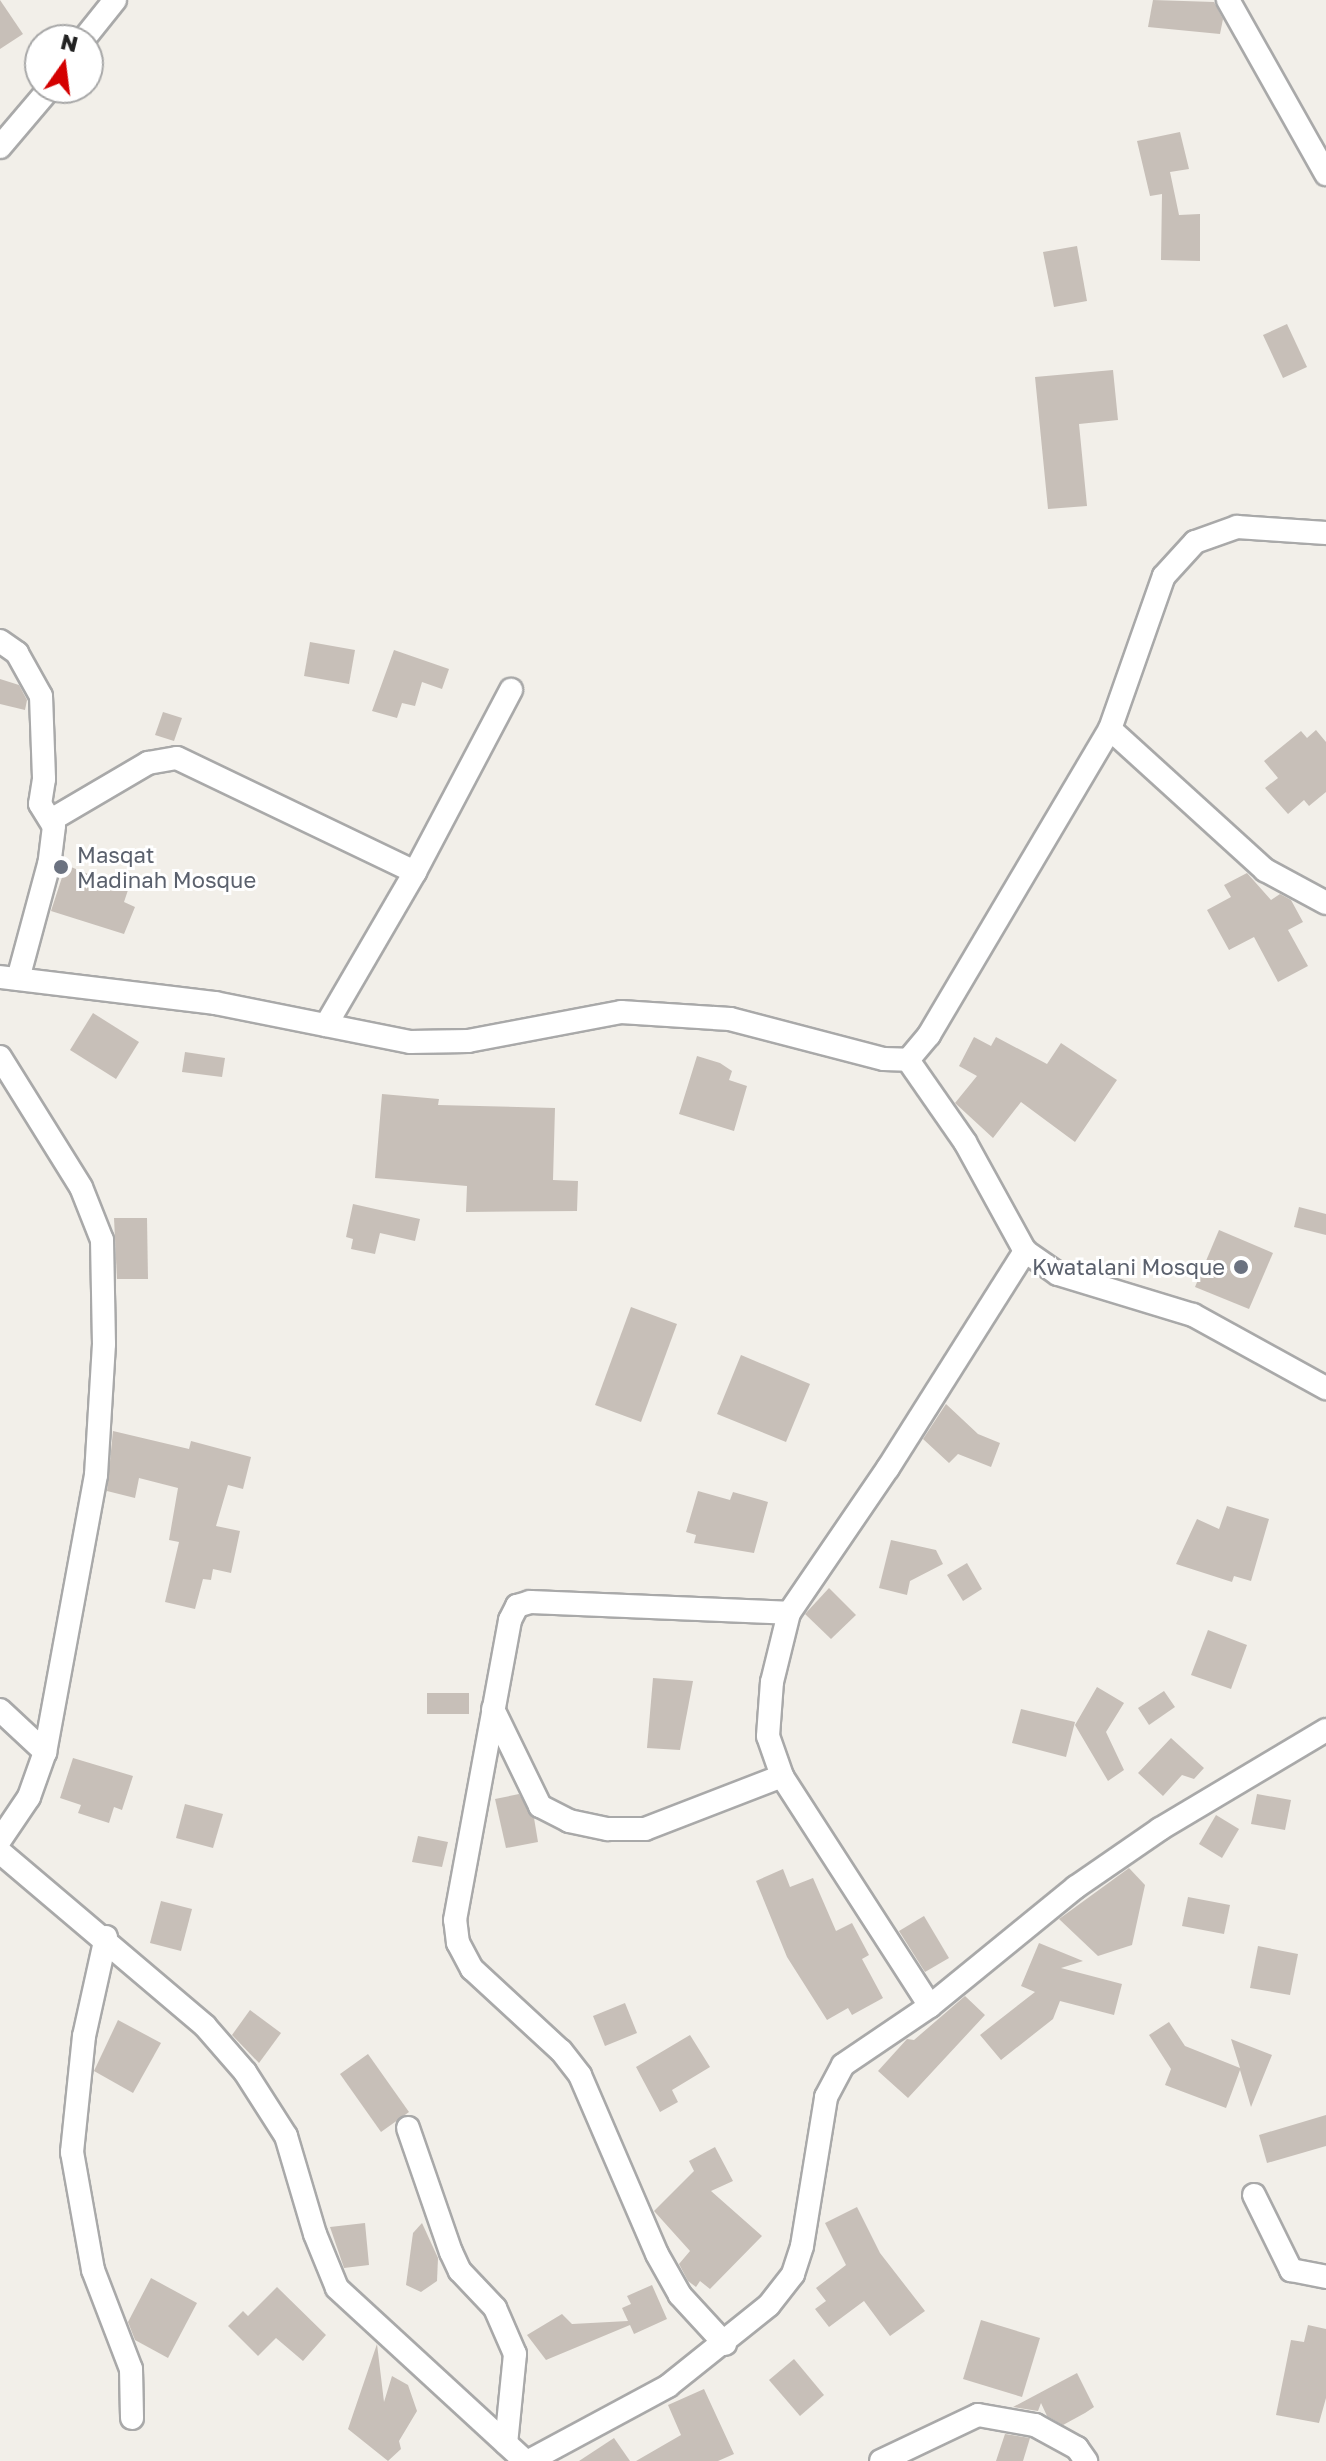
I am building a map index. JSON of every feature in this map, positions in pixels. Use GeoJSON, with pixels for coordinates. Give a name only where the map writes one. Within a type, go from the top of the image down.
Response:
{"type":"FeatureCollection","features":[{"type":"Feature","properties":{"kind":"street"},"geometry":{"type":"LineString","coordinates":[[96,24],[115,0]]}},
{"type":"Feature","properties":{"kind":"street"},"geometry":{"type":"LineString","coordinates":[[1228,0],[1326,174]]}},
{"type":"Feature","properties":{"kind":"street"},"geometry":{"type":"LineString","coordinates":[[0,147],[36,104]]}},
{"type":"Feature","properties":{"kind":"street"},"geometry":{"type":"LineString","coordinates":[[908,1060],[929,1035],[1110,729],[1164,576],[1195,542],[1237,527],[1326,533]]}},
{"type":"Feature","properties":{"kind":"street"},"geometry":{"type":"LineString","coordinates":[[0,641],[17,653],[41,696],[44,779],[40,804],[51,820],[49,864],[9,978],[215,1003],[410,1042],[439,1041],[621,1012],[730,1019],[884,1059],[908,1060]]}},
{"type":"Feature","properties":{"kind":"street"},"geometry":{"type":"LineString","coordinates":[[326,1025],[415,872],[511,690]]}},
{"type":"Feature","properties":{"kind":"street"},"geometry":{"type":"LineString","coordinates":[[1110,729],[1265,870],[1326,903]]}},
{"type":"Feature","properties":{"kind":"street"},"geometry":{"type":"LineString","coordinates":[[51,820],[148,763],[177,758],[415,872]]}},
{"type":"Feature","properties":{"kind":"street"},"geometry":{"type":"LineString","coordinates":[[0,1057],[81,1187],[102,1240],[104,1344],[96,1475],[45,1752],[29,1797],[0,1840]]}},
{"type":"Feature","properties":{"kind":"street"},"geometry":{"type":"LineString","coordinates":[[908,1060],[965,1142],[1025,1251],[1058,1274],[1193,1315],[1326,1388]]}},
{"type":"Feature","properties":{"kind":"street"},"geometry":{"type":"LineString","coordinates":[[930,2006],[782,1776],[768,1736],[768,1709],[789,1613],[888,1468],[1025,1251]]}},
{"type":"Feature","properties":{"kind":"street"},"geometry":{"type":"LineString","coordinates":[[725,2344],[680,2295],[657,2254],[580,2075],[561,2051],[472,1969],[458,1943],[455,1920],[510,1620],[517,1606],[530,1602],[789,1613]]}},
{"type":"Feature","properties":{"kind":"street"},"geometry":{"type":"LineString","coordinates":[[493,1709],[533,1796],[551,1815],[569,1821],[608,1829],[645,1829],[782,1776]]}},
{"type":"Feature","properties":{"kind":"street"},"geometry":{"type":"LineString","coordinates":[[0,1710],[45,1752]]}},
{"type":"Feature","properties":{"kind":"street"},"geometry":{"type":"LineString","coordinates":[[0,1852],[106,1937],[205,2026],[277,2118],[337,2288],[527,2461],[618,2416],[725,2344],[793,2274],[833,2078],[843,2065],[930,2006],[1076,1887],[1160,1829],[1326,1730]]}},
{"type":"Feature","properties":{"kind":"street"},"geometry":{"type":"LineString","coordinates":[[106,1937],[84,2036],[72,2152],[93,2270],[131,2369],[132,2418]]}},
{"type":"Feature","properties":{"kind":"street"},"geometry":{"type":"LineString","coordinates":[[408,2128],[451,2252],[460,2271],[495,2308],[515,2354],[506,2444]]}},
{"type":"Feature","properties":{"kind":"street"},"geometry":{"type":"LineString","coordinates":[[1254,2195],[1291,2270],[1326,2277]]}},
{"type":"Feature","properties":{"kind":"street"},"geometry":{"type":"LineString","coordinates":[[881,2461],[978,2415],[1035,2425],[1077,2448],[1086,2461]]}},
{"type":"Feature","properties":{"kind":"building"},"geometry":{"type":"Polygon","coordinates":[[[0,0],[23,34],[0,49],[0,0]]]}},
{"type":"Feature","properties":{"kind":"building"},"geometry":{"type":"Polygon","coordinates":[[[1153,0],[1214,2],[1223,19],[1220,34],[1148,27],[1153,0]]]}},
{"type":"Feature","properties":{"kind":"building"},"geometry":{"type":"Polygon","coordinates":[[[1180,132],[1189,169],[1170,172],[1179,215],[1200,214],[1200,261],[1161,260],[1162,194],[1150,196],[1137,141],[1180,132]]]}},
{"type":"Feature","properties":{"kind":"building"},"geometry":{"type":"Polygon","coordinates":[[[1077,246],[1087,301],[1054,307],[1043,252],[1077,246]]]}},
{"type":"Feature","properties":{"kind":"building"},"geometry":{"type":"Polygon","coordinates":[[[1287,324],[1307,367],[1283,378],[1263,335],[1287,324]]]}},
{"type":"Feature","properties":{"kind":"building"},"geometry":{"type":"Polygon","coordinates":[[[1113,370],[1118,420],[1079,424],[1087,506],[1048,509],[1035,377],[1113,370]]]}},
{"type":"Feature","properties":{"kind":"building"},"geometry":{"type":"Polygon","coordinates":[[[310,642],[355,650],[349,684],[304,676],[310,642]]]}},
{"type":"Feature","properties":{"kind":"building"},"geometry":{"type":"Polygon","coordinates":[[[394,650],[449,669],[442,689],[422,682],[415,706],[402,703],[397,718],[372,711],[394,650]]]}},
{"type":"Feature","properties":{"kind":"building"},"geometry":{"type":"Polygon","coordinates":[[[0,679],[19,685],[27,700],[25,710],[0,704],[0,679]]]}},
{"type":"Feature","properties":{"kind":"building"},"geometry":{"type":"Polygon","coordinates":[[[163,712],[182,718],[174,741],[155,735],[163,712]]]}},
{"type":"Feature","properties":{"kind":"building"},"geometry":{"type":"Polygon","coordinates":[[[1316,730],[1326,742],[1326,792],[1309,806],[1304,800],[1288,814],[1265,788],[1278,778],[1264,761],[1301,731],[1307,738],[1316,730]]]}},
{"type":"Feature","properties":{"kind":"building"},"geometry":{"type":"Polygon","coordinates":[[[66,865],[128,890],[124,902],[135,907],[124,934],[51,911],[66,865]]]}},
{"type":"Feature","properties":{"kind":"building"},"geometry":{"type":"Polygon","coordinates":[[[1247,873],[1271,900],[1280,894],[1291,900],[1303,922],[1288,930],[1308,966],[1278,982],[1254,937],[1229,950],[1207,910],[1231,897],[1224,885],[1247,873]]]}},
{"type":"Feature","properties":{"kind":"building"},"geometry":{"type":"Polygon","coordinates":[[[93,1013],[139,1042],[116,1079],[70,1050],[93,1013]]]}},
{"type":"Feature","properties":{"kind":"building"},"geometry":{"type":"Polygon","coordinates":[[[974,1037],[991,1046],[996,1037],[1047,1064],[1061,1043],[1117,1080],[1075,1142],[1021,1102],[993,1138],[955,1103],[977,1076],[959,1066],[974,1037]]]}},
{"type":"Feature","properties":{"kind":"building"},"geometry":{"type":"Polygon","coordinates":[[[185,1052],[225,1058],[222,1077],[182,1072],[185,1052]]]}},
{"type":"Feature","properties":{"kind":"building"},"geometry":{"type":"Polygon","coordinates":[[[697,1056],[720,1063],[732,1071],[729,1080],[747,1086],[734,1131],[679,1114],[697,1056]]]}},
{"type":"Feature","properties":{"kind":"building"},"geometry":{"type":"Polygon","coordinates":[[[382,1094],[439,1099],[438,1105],[555,1108],[553,1180],[578,1181],[577,1211],[466,1212],[467,1186],[375,1178],[382,1094]]]}},
{"type":"Feature","properties":{"kind":"building"},"geometry":{"type":"Polygon","coordinates":[[[353,1204],[420,1219],[415,1241],[380,1233],[375,1254],[351,1249],[353,1239],[346,1237],[353,1204]]]}},
{"type":"Feature","properties":{"kind":"building"},"geometry":{"type":"Polygon","coordinates":[[[1299,1207],[1326,1214],[1326,1235],[1294,1227],[1299,1207]]]}},
{"type":"Feature","properties":{"kind":"building"},"geometry":{"type":"Polygon","coordinates":[[[114,1218],[147,1218],[148,1279],[117,1279],[114,1218]]]}},
{"type":"Feature","properties":{"kind":"building"},"geometry":{"type":"Polygon","coordinates":[[[1219,1230],[1273,1253],[1249,1309],[1195,1287],[1219,1230]]]}},
{"type":"Feature","properties":{"kind":"building"},"geometry":{"type":"Polygon","coordinates":[[[631,1307],[677,1324],[641,1422],[595,1405],[631,1307]]]}},
{"type":"Feature","properties":{"kind":"building"},"geometry":{"type":"Polygon","coordinates":[[[741,1355],[810,1384],[786,1442],[717,1414],[741,1355]]]}},
{"type":"Feature","properties":{"kind":"building"},"geometry":{"type":"Polygon","coordinates":[[[946,1404],[978,1434],[1000,1443],[991,1467],[958,1454],[949,1463],[923,1439],[946,1404]]]}},
{"type":"Feature","properties":{"kind":"building"},"geometry":{"type":"Polygon","coordinates":[[[113,1431],[189,1449],[191,1441],[251,1457],[243,1489],[228,1485],[216,1526],[240,1531],[231,1573],[213,1569],[211,1580],[203,1579],[195,1609],[165,1602],[179,1542],[169,1540],[178,1488],[139,1478],[135,1498],[107,1491],[113,1431]]]}},
{"type":"Feature","properties":{"kind":"building"},"geometry":{"type":"Polygon","coordinates":[[[698,1491],[730,1500],[733,1492],[768,1502],[754,1553],[694,1543],[696,1535],[686,1532],[698,1491]]]}},
{"type":"Feature","properties":{"kind":"building"},"geometry":{"type":"Polygon","coordinates":[[[1227,1506],[1269,1519],[1251,1581],[1234,1576],[1232,1582],[1176,1564],[1197,1519],[1219,1529],[1227,1506]]]}},
{"type":"Feature","properties":{"kind":"building"},"geometry":{"type":"Polygon","coordinates":[[[891,1540],[936,1550],[943,1564],[910,1581],[907,1595],[879,1588],[891,1540]]]}},
{"type":"Feature","properties":{"kind":"building"},"geometry":{"type":"Polygon","coordinates":[[[967,1563],[982,1589],[963,1601],[947,1575],[967,1563]]]}},
{"type":"Feature","properties":{"kind":"building"},"geometry":{"type":"Polygon","coordinates":[[[829,1588],[856,1615],[831,1639],[805,1614],[829,1588]]]}},
{"type":"Feature","properties":{"kind":"building"},"geometry":{"type":"Polygon","coordinates":[[[1208,1630],[1247,1645],[1231,1689],[1191,1675],[1208,1630]]]}},
{"type":"Feature","properties":{"kind":"building"},"geometry":{"type":"Polygon","coordinates":[[[653,1678],[693,1681],[680,1750],[647,1748],[653,1678]]]}},
{"type":"Feature","properties":{"kind":"building"},"geometry":{"type":"Polygon","coordinates":[[[1097,1687],[1124,1703],[1106,1732],[1124,1770],[1108,1781],[1075,1725],[1097,1687]]]}},
{"type":"Feature","properties":{"kind":"building"},"geometry":{"type":"Polygon","coordinates":[[[1164,1691],[1175,1707],[1149,1725],[1138,1708],[1164,1691]]]}},
{"type":"Feature","properties":{"kind":"building"},"geometry":{"type":"Polygon","coordinates":[[[427,1693],[469,1693],[469,1714],[427,1714],[427,1693]]]}},
{"type":"Feature","properties":{"kind":"building"},"geometry":{"type":"Polygon","coordinates":[[[1021,1709],[1075,1722],[1066,1757],[1012,1743],[1021,1709]]]}},
{"type":"Feature","properties":{"kind":"building"},"geometry":{"type":"Polygon","coordinates":[[[1171,1738],[1204,1768],[1194,1779],[1182,1775],[1163,1796],[1138,1773],[1171,1738]]]}},
{"type":"Feature","properties":{"kind":"building"},"geometry":{"type":"Polygon","coordinates":[[[73,1758],[133,1776],[122,1810],[114,1807],[109,1823],[78,1813],[81,1805],[60,1798],[73,1758]]]}},
{"type":"Feature","properties":{"kind":"building"},"geometry":{"type":"Polygon","coordinates":[[[519,1794],[534,1818],[538,1842],[506,1848],[495,1799],[519,1794]]]}},
{"type":"Feature","properties":{"kind":"building"},"geometry":{"type":"Polygon","coordinates":[[[1257,1794],[1291,1800],[1285,1830],[1251,1824],[1257,1794]]]}},
{"type":"Feature","properties":{"kind":"building"},"geometry":{"type":"Polygon","coordinates":[[[185,1804],[223,1814],[213,1848],[176,1838],[185,1804]]]}},
{"type":"Feature","properties":{"kind":"building"},"geometry":{"type":"Polygon","coordinates":[[[1216,1815],[1239,1829],[1222,1858],[1199,1844],[1216,1815]]]}},
{"type":"Feature","properties":{"kind":"building"},"geometry":{"type":"Polygon","coordinates":[[[418,1836],[448,1842],[442,1867],[412,1862],[418,1836]]]}},
{"type":"Feature","properties":{"kind":"building"},"geometry":{"type":"Polygon","coordinates":[[[1129,1868],[1145,1885],[1132,1945],[1098,1956],[1059,1919],[1129,1868]]]}},
{"type":"Feature","properties":{"kind":"building"},"geometry":{"type":"Polygon","coordinates":[[[783,1869],[790,1887],[813,1878],[836,1931],[852,1923],[869,1955],[862,1959],[883,1998],[852,2015],[848,2008],[827,2020],[787,1957],[756,1881],[783,1869]]]}},
{"type":"Feature","properties":{"kind":"building"},"geometry":{"type":"Polygon","coordinates":[[[1188,1897],[1230,1905],[1224,1934],[1182,1926],[1188,1897]]]}},
{"type":"Feature","properties":{"kind":"building"},"geometry":{"type":"Polygon","coordinates":[[[161,1901],[192,1909],[181,1951],[150,1943],[161,1901]]]}},
{"type":"Feature","properties":{"kind":"building"},"geometry":{"type":"Polygon","coordinates":[[[924,1916],[949,1958],[925,1972],[899,1931],[924,1916]]]}},
{"type":"Feature","properties":{"kind":"building"},"geometry":{"type":"Polygon","coordinates":[[[1039,1943],[1083,1961],[1061,1968],[1122,1984],[1114,2015],[1060,2001],[1053,2019],[1001,2060],[980,2035],[1035,1992],[1021,1986],[1039,1943]]]}},
{"type":"Feature","properties":{"kind":"building"},"geometry":{"type":"Polygon","coordinates":[[[1258,1946],[1298,1954],[1290,1995],[1250,1988],[1258,1946]]]}},
{"type":"Feature","properties":{"kind":"building"},"geometry":{"type":"Polygon","coordinates":[[[965,1996],[985,2015],[908,2098],[878,2071],[907,2039],[914,2040],[965,1996]]]}},
{"type":"Feature","properties":{"kind":"building"},"geometry":{"type":"Polygon","coordinates":[[[625,2003],[637,2033],[605,2046],[593,2016],[625,2003]]]}},
{"type":"Feature","properties":{"kind":"building"},"geometry":{"type":"Polygon","coordinates":[[[250,2010],[281,2033],[259,2063],[232,2035],[250,2010]]]}},
{"type":"Feature","properties":{"kind":"building"},"geometry":{"type":"Polygon","coordinates":[[[118,2020],[161,2043],[133,2093],[94,2071],[118,2020]]]}},
{"type":"Feature","properties":{"kind":"building"},"geometry":{"type":"Polygon","coordinates":[[[1169,2022],[1185,2046],[1240,2068],[1231,2039],[1272,2055],[1251,2107],[1240,2070],[1226,2108],[1165,2085],[1171,2069],[1149,2035],[1169,2022]]]}},
{"type":"Feature","properties":{"kind":"building"},"geometry":{"type":"Polygon","coordinates":[[[690,2035],[710,2067],[672,2090],[678,2102],[660,2112],[636,2067],[690,2035]]]}},
{"type":"Feature","properties":{"kind":"building"},"geometry":{"type":"Polygon","coordinates":[[[368,2054],[409,2112],[381,2132],[340,2074],[368,2054]]]}},
{"type":"Feature","properties":{"kind":"building"},"geometry":{"type":"Polygon","coordinates":[[[1326,2115],[1326,2146],[1267,2163],[1259,2135],[1326,2115]]]}},
{"type":"Feature","properties":{"kind":"building"},"geometry":{"type":"Polygon","coordinates":[[[715,2147],[733,2181],[711,2191],[762,2236],[710,2289],[700,2281],[696,2287],[688,2281],[679,2264],[690,2251],[654,2211],[694,2171],[689,2161],[715,2147]]]}},
{"type":"Feature","properties":{"kind":"building"},"geometry":{"type":"Polygon","coordinates":[[[857,2207],[880,2253],[925,2311],[890,2336],[864,2301],[829,2327],[815,2309],[826,2301],[816,2288],[846,2265],[825,2223],[857,2207]]]}},
{"type":"Feature","properties":{"kind":"building"},"geometry":{"type":"Polygon","coordinates":[[[365,2223],[369,2265],[344,2268],[330,2227],[365,2223]]]}},
{"type":"Feature","properties":{"kind":"building"},"geometry":{"type":"Polygon","coordinates":[[[422,2223],[438,2258],[437,2281],[421,2292],[406,2285],[413,2233],[422,2223]]]}},
{"type":"Feature","properties":{"kind":"building"},"geometry":{"type":"Polygon","coordinates":[[[151,2278],[197,2303],[168,2358],[135,2340],[128,2322],[151,2278]]]}},
{"type":"Feature","properties":{"kind":"building"},"geometry":{"type":"Polygon","coordinates":[[[652,2285],[667,2319],[634,2334],[630,2325],[546,2360],[527,2335],[562,2314],[572,2324],[628,2321],[622,2308],[631,2304],[627,2296],[652,2285]]]}},
{"type":"Feature","properties":{"kind":"building"},"geometry":{"type":"Polygon","coordinates":[[[277,2287],[326,2335],[303,2361],[276,2338],[258,2356],[228,2326],[243,2311],[248,2316],[277,2287]]]}},
{"type":"Feature","properties":{"kind":"building"},"geometry":{"type":"Polygon","coordinates":[[[981,2320],[1040,2338],[1022,2397],[963,2379],[981,2320]]]}},
{"type":"Feature","properties":{"kind":"building"},"geometry":{"type":"Polygon","coordinates":[[[1308,2325],[1326,2329],[1326,2398],[1319,2423],[1276,2415],[1291,2340],[1304,2342],[1308,2325]]]}},
{"type":"Feature","properties":{"kind":"building"},"geometry":{"type":"Polygon","coordinates":[[[377,2344],[384,2402],[392,2376],[408,2385],[417,2411],[399,2441],[401,2449],[388,2461],[348,2429],[377,2344]]]}},
{"type":"Feature","properties":{"kind":"building"},"geometry":{"type":"Polygon","coordinates":[[[794,2359],[824,2395],[800,2416],[769,2380],[794,2359]]]}},
{"type":"Feature","properties":{"kind":"building"},"geometry":{"type":"Polygon","coordinates":[[[1077,2373],[1094,2407],[1063,2425],[1047,2416],[1041,2403],[1038,2411],[1013,2407],[1077,2373]]]}},
{"type":"Feature","properties":{"kind":"building"},"geometry":{"type":"Polygon","coordinates":[[[704,2389],[734,2454],[718,2461],[636,2461],[681,2435],[668,2405],[704,2389]]]}},
{"type":"Feature","properties":{"kind":"building"},"geometry":{"type":"Polygon","coordinates":[[[1005,2434],[1030,2438],[1023,2461],[996,2461],[1005,2434]]]}},
{"type":"Feature","properties":{"kind":"building"},"geometry":{"type":"Polygon","coordinates":[[[614,2438],[630,2461],[579,2461],[614,2438]]]}},
{"type":"Feature","properties":{"kind":"place","name":"Masqat Madinah Mosque"},"geometry":{"type":"Point","coordinates":[61,867]}},
{"type":"Feature","properties":{"kind":"place","name":"Kwatalani Mosque"},"geometry":{"type":"Point","coordinates":[1241,1267]}}]}
